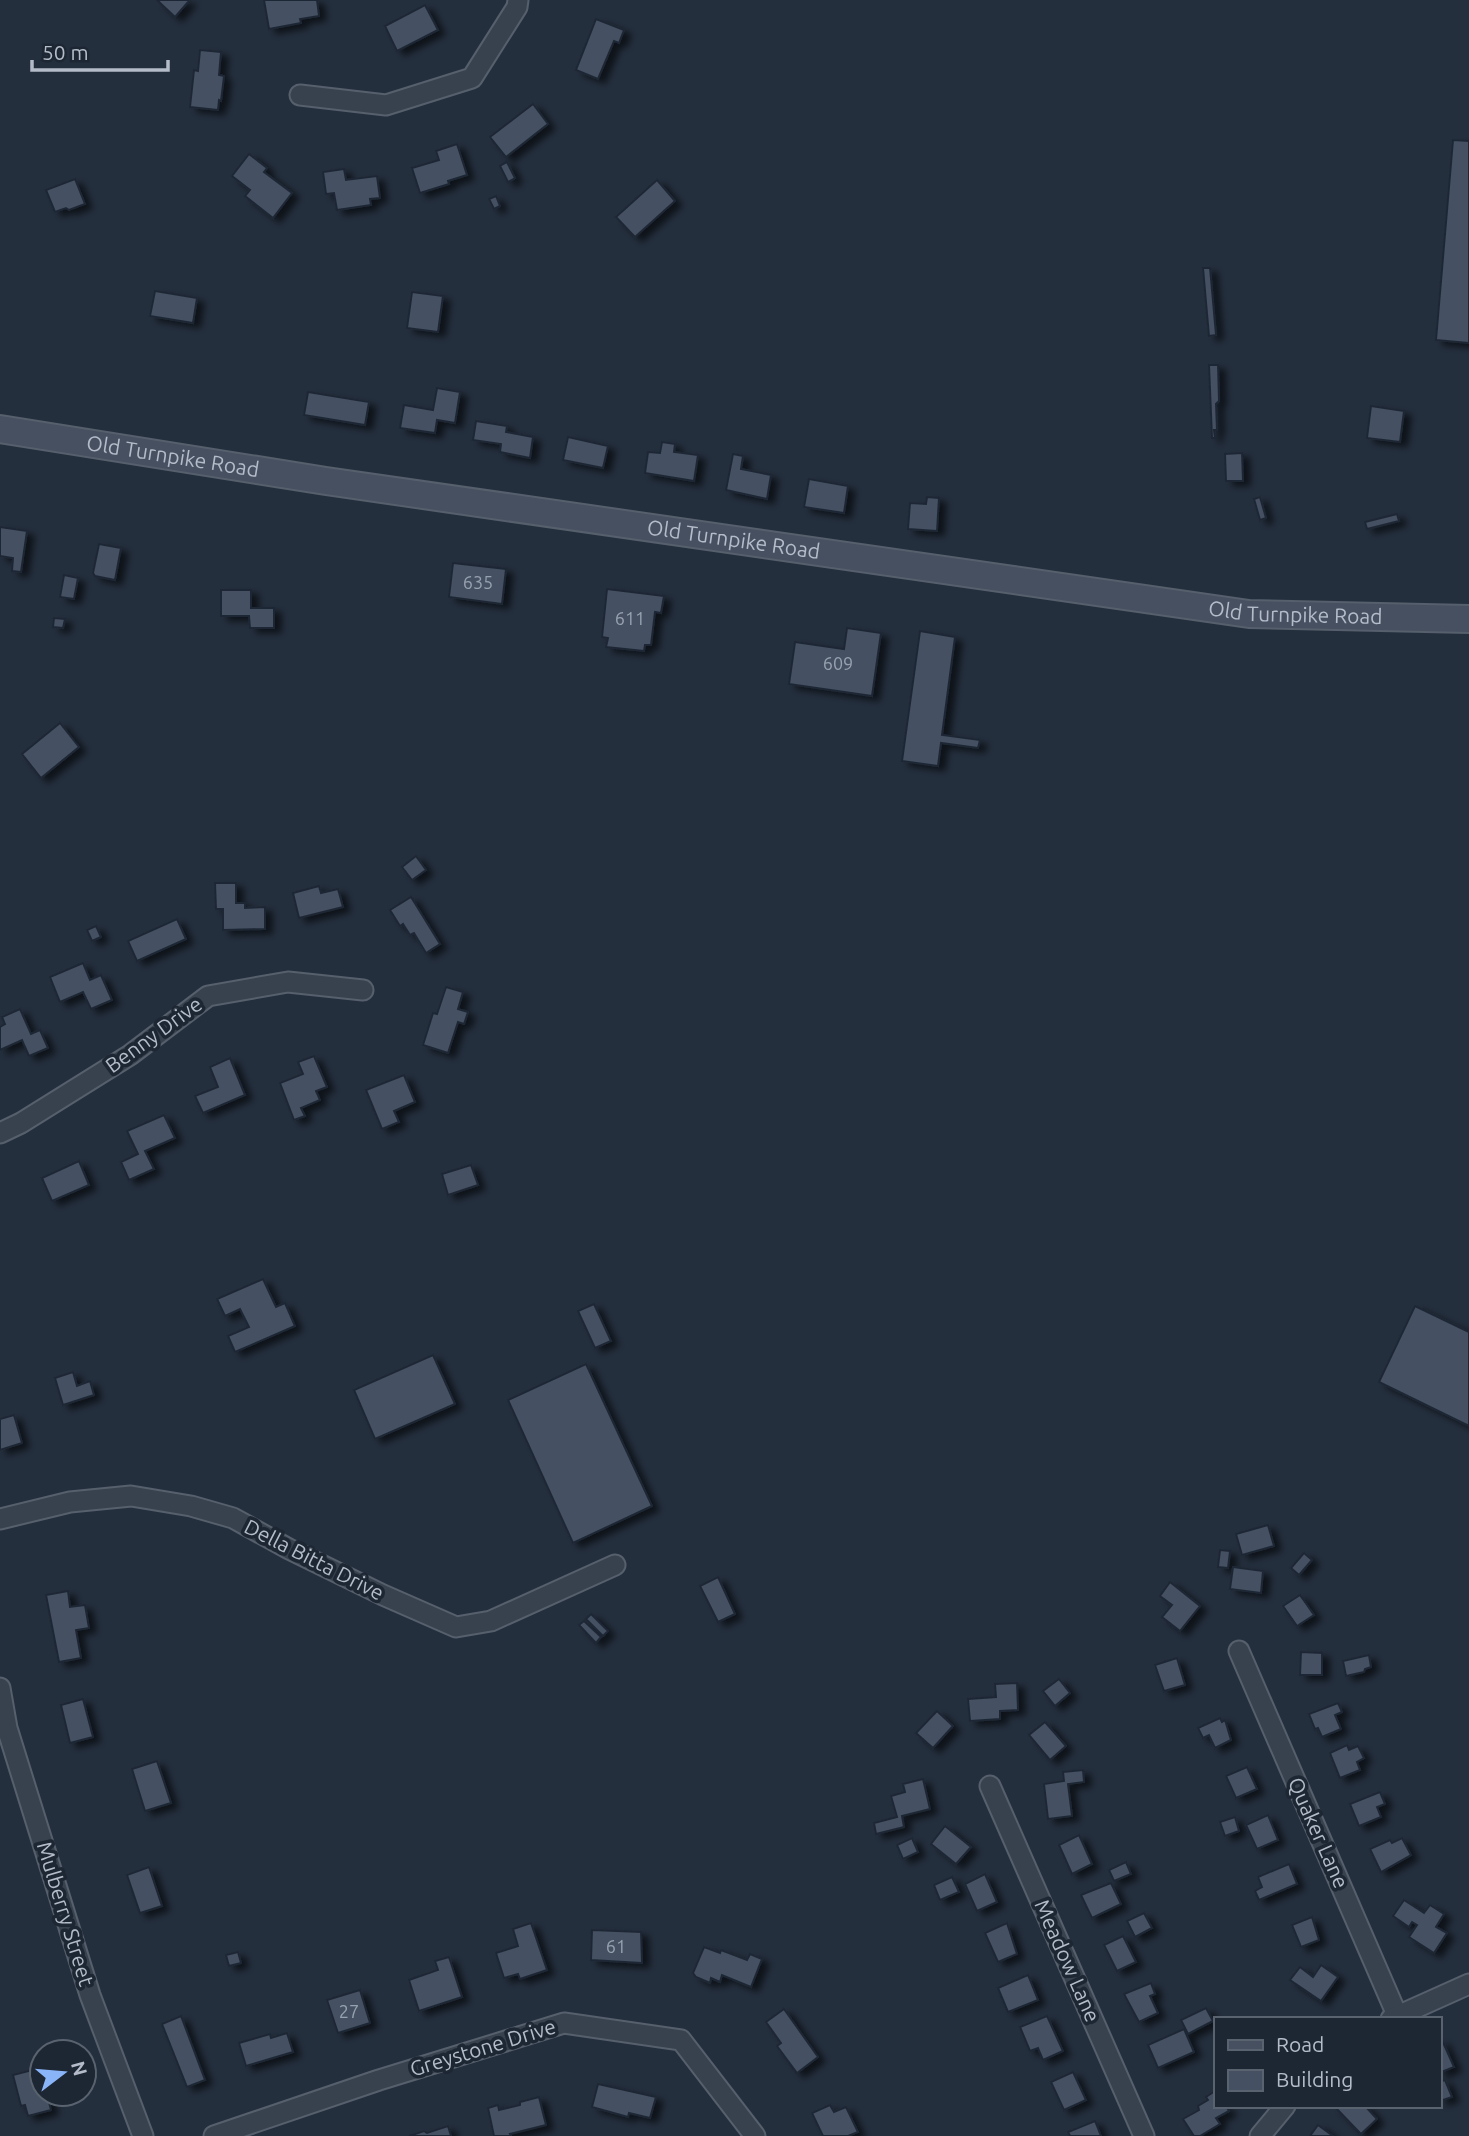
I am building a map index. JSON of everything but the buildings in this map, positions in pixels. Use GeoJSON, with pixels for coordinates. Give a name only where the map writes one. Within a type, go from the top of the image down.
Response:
{"type":"FeatureCollection","features":[{"type":"Feature","properties":{"kind":"main road","name":"Old Turnpike Road"},"geometry":{"type":"LineString","coordinates":[[0,429],[326,481],[1250,614],[1469,619]]}},
{"type":"Feature","properties":{"kind":"street"},"geometry":{"type":"LineString","coordinates":[[300,94],[386,105],[472,78],[517,7],[518,0]]}},
{"type":"Feature","properties":{"kind":"street","name":"Benny Drive"},"geometry":{"type":"LineString","coordinates":[[0,1133],[21,1123],[130,1055],[208,996],[288,982],[363,990]]}},
{"type":"Feature","properties":{"kind":"street","name":"Della Bitta Drive"},"geometry":{"type":"LineString","coordinates":[[0,1519],[70,1502],[131,1496],[191,1506],[233,1518],[301,1555],[456,1627],[491,1621],[615,1565]]}},
{"type":"Feature","properties":{"kind":"street","name":"Quaker Lane"},"geometry":{"type":"LineString","coordinates":[[1239,1651],[1394,2017]]}},
{"type":"Feature","properties":{"kind":"street","name":"Mulberry Street"},"geometry":{"type":"LineString","coordinates":[[0,1688],[7,1728],[90,1995],[144,2136]]}},
{"type":"Feature","properties":{"kind":"street","name":"Meadow Lane"},"geometry":{"type":"LineString","coordinates":[[990,1786],[1144,2136]]}},
{"type":"Feature","properties":{"kind":"street"},"geometry":{"type":"LineString","coordinates":[[1394,2017],[1469,1984]]}},
{"type":"Feature","properties":{"kind":"street","name":"Greystone Drive"},"geometry":{"type":"LineString","coordinates":[[214,2136],[379,2080],[564,2023],[681,2040],[755,2136]]}},
{"type":"Feature","properties":{"kind":"street"},"geometry":{"type":"LineString","coordinates":[[1260,2136],[1283,2108]]}}]}
